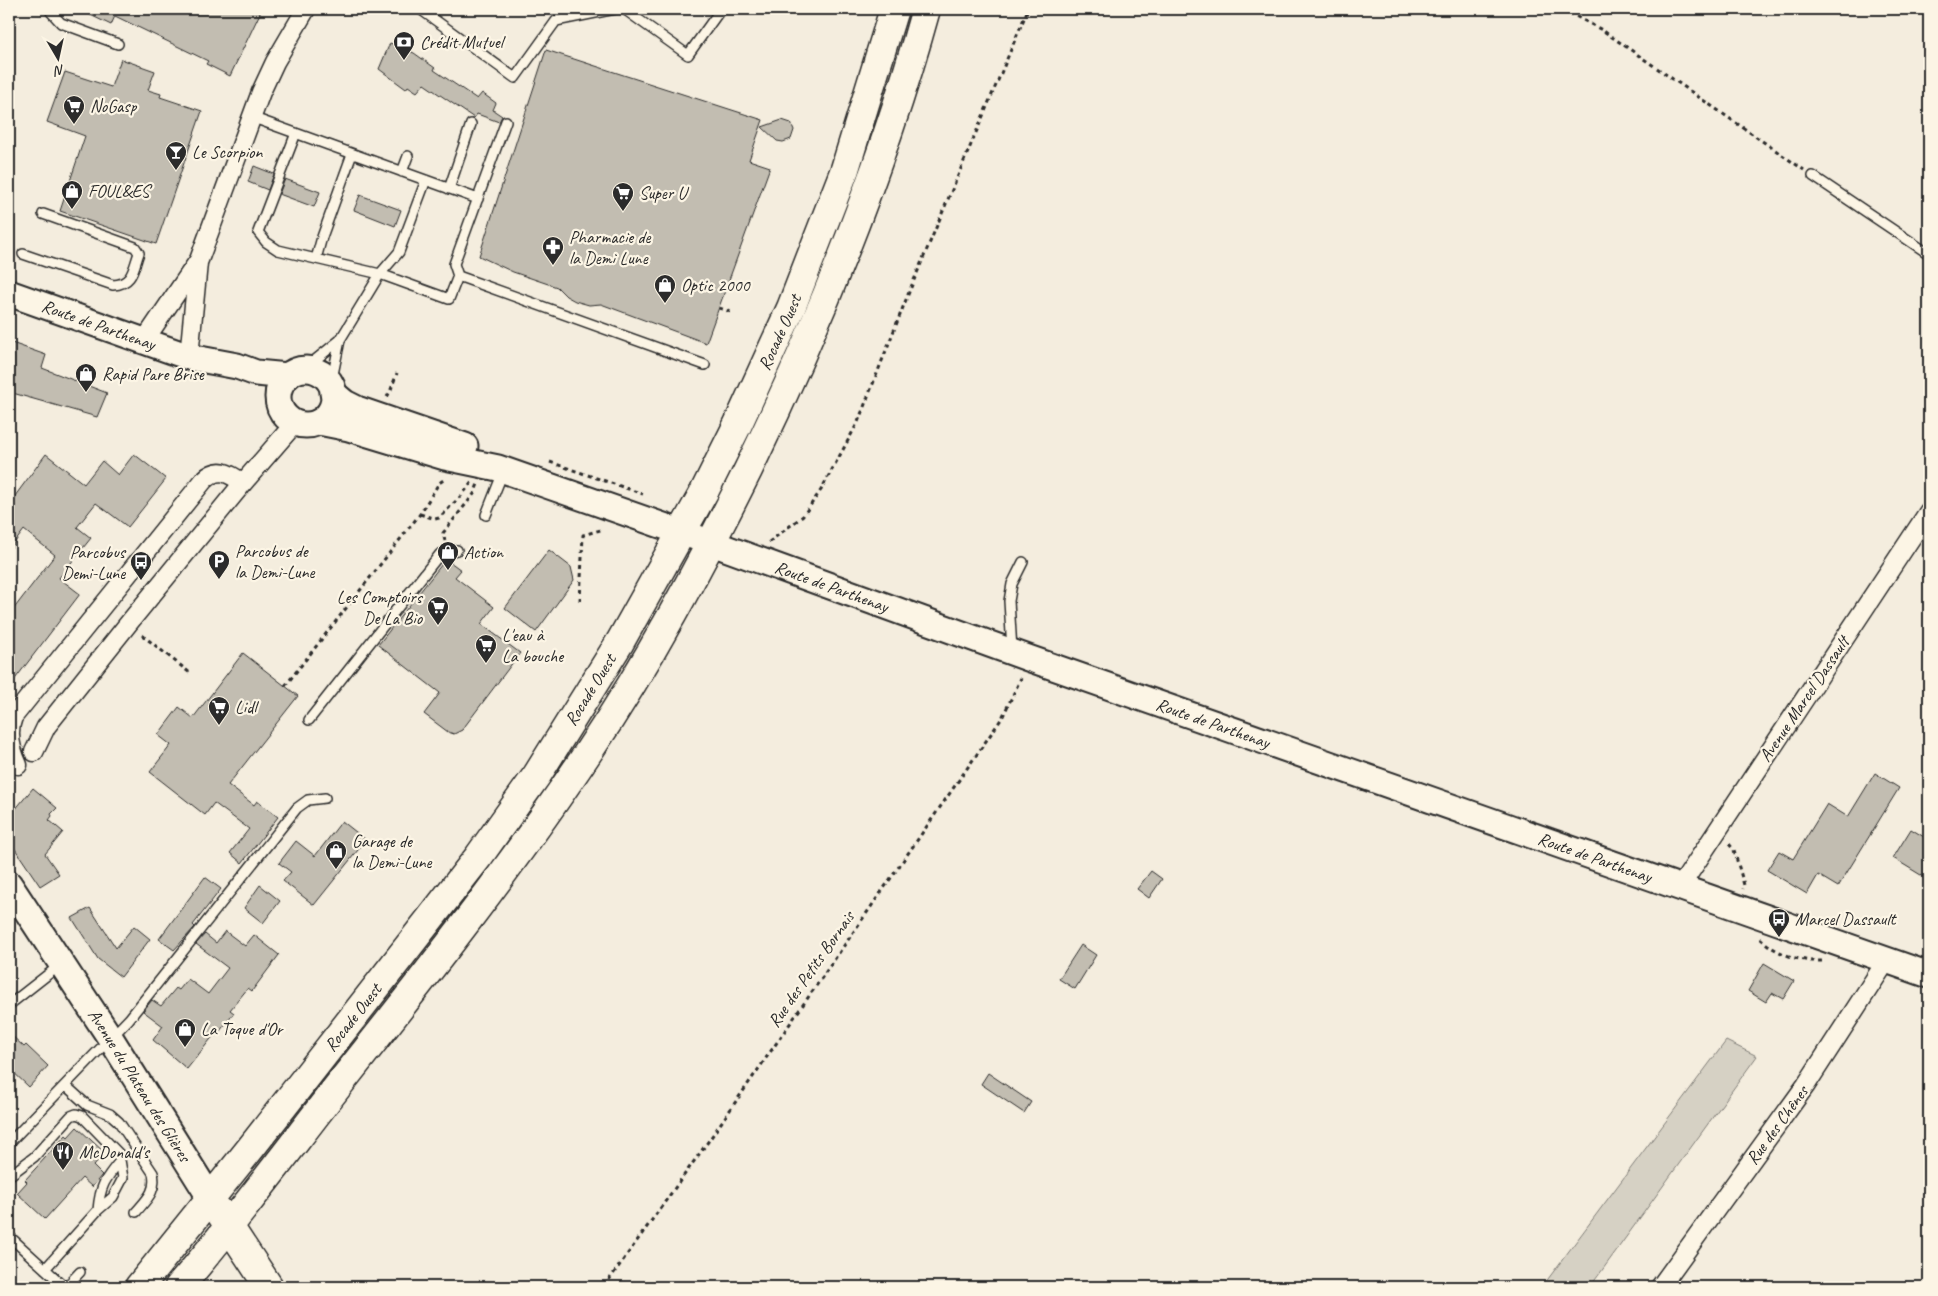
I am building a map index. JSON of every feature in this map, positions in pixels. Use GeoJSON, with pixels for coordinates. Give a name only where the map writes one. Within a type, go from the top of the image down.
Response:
{"type":"FeatureCollection","features":[{"type":"Feature","properties":{"kind":"main road","name":"Rocade Ouest"},"geometry":{"type":"LineString","coordinates":[[139,1287],[211,1199],[479,856],[538,775],[620,642],[683,532],[738,424],[791,308],[845,169],[894,9]]}},
{"type":"Feature","properties":{"kind":"main road","name":"Rocade Ouest"},"geometry":{"type":"LineString","coordinates":[[179,1287],[504,872],[590,750],[648,655],[712,543],[764,436],[828,293],[871,180],[903,86],[926,9]]}},
{"type":"Feature","properties":{"kind":"main road","name":"Route de Parthenay"},"geometry":{"type":"LineString","coordinates":[[9,293],[189,356],[237,366],[256,373],[296,373]]}},
{"type":"Feature","properties":{"kind":"main road","name":"Route de Parthenay"},"geometry":{"type":"LineString","coordinates":[[189,356],[228,380],[264,393],[279,403]]}},
{"type":"Feature","properties":{"kind":"main road"},"geometry":{"type":"LineString","coordinates":[[318,372],[325,377],[332,388],[334,402],[330,410],[307,422],[283,413],[279,403],[280,387],[296,373],[318,372]]}},
{"type":"Feature","properties":{"kind":"main road","name":"Route de Parthenay"},"geometry":{"type":"LineString","coordinates":[[332,388],[345,403],[357,409],[467,447],[501,469]]}},
{"type":"Feature","properties":{"kind":"main road","name":"Route de Parthenay"},"geometry":{"type":"LineString","coordinates":[[307,422],[349,428],[445,457],[501,469],[683,532],[1020,655],[1929,975]]}},
{"type":"Feature","properties":{"kind":"main road","name":"Avenue du Plateau des Glières"},"geometry":{"type":"LineString","coordinates":[[9,884],[269,1287]]}},
{"type":"Feature","properties":{"kind":"street"},"geometry":{"type":"LineString","coordinates":[[189,356],[199,260],[251,117],[275,62],[306,9]]}},
{"type":"Feature","properties":{"kind":"street"},"geometry":{"type":"LineString","coordinates":[[144,341],[199,260]]}},
{"type":"Feature","properties":{"kind":"street"},"geometry":{"type":"LineString","coordinates":[[34,752],[46,727],[243,483],[307,422]]}},
{"type":"Feature","properties":{"kind":"street"},"geometry":{"type":"LineString","coordinates":[[18,765],[14,757],[10,734],[10,726],[14,717],[204,480],[210,474],[219,471],[234,476],[243,483]]}},
{"type":"Feature","properties":{"kind":"street","name":"Avenue Marcel Dassault"},"geometry":{"type":"LineString","coordinates":[[1680,887],[1929,512]]}},
{"type":"Feature","properties":{"kind":"street","name":"Rue des Chênes"},"geometry":{"type":"LineString","coordinates":[[1660,1287],[1806,1085],[1887,960]]}},
{"type":"Feature","properties":{"kind":"lane"},"geometry":{"type":"LineString","coordinates":[[53,9],[52,12],[61,24],[118,44]]}},
{"type":"Feature","properties":{"kind":"lane"},"geometry":{"type":"LineString","coordinates":[[420,9],[514,78],[556,21],[615,9]]}},
{"type":"Feature","properties":{"kind":"lane"},"geometry":{"type":"LineString","coordinates":[[624,9],[688,55],[720,9]]}},
{"type":"Feature","properties":{"kind":"lane"},"geometry":{"type":"LineString","coordinates":[[251,117],[478,199]]}},
{"type":"Feature","properties":{"kind":"lane"},"geometry":{"type":"LineString","coordinates":[[296,133],[258,232],[266,242],[278,250],[380,274],[449,299],[458,276],[454,264],[506,121]]}},
{"type":"Feature","properties":{"kind":"lane"},"geometry":{"type":"LineString","coordinates":[[448,189],[471,124]]}},
{"type":"Feature","properties":{"kind":"lane"},"geometry":{"type":"LineString","coordinates":[[316,260],[322,236],[352,154]]}},
{"type":"Feature","properties":{"kind":"lane"},"geometry":{"type":"LineString","coordinates":[[402,172],[408,156]]}},
{"type":"Feature","properties":{"kind":"lane"},"geometry":{"type":"LineString","coordinates":[[1813,176],[1929,254]]}},
{"type":"Feature","properties":{"kind":"lane"},"geometry":{"type":"LineString","coordinates":[[332,388],[340,340],[380,274],[399,252],[426,180]]}},
{"type":"Feature","properties":{"kind":"lane"},"geometry":{"type":"LineString","coordinates":[[23,254],[113,285],[121,285],[129,280],[139,253],[135,247],[43,214]]}},
{"type":"Feature","properties":{"kind":"lane"},"geometry":{"type":"LineString","coordinates":[[458,276],[705,365]]}},
{"type":"Feature","properties":{"kind":"lane"},"geometry":{"type":"LineString","coordinates":[[296,373],[340,340]]}},
{"type":"Feature","properties":{"kind":"lane"},"geometry":{"type":"LineString","coordinates":[[486,515],[501,469]]}},
{"type":"Feature","properties":{"kind":"lane"},"geometry":{"type":"LineString","coordinates":[[309,720],[440,554],[453,551]]}},
{"type":"Feature","properties":{"kind":"lane"},"geometry":{"type":"LineString","coordinates":[[1020,655],[1009,601],[1012,584],[1023,562]]}},
{"type":"Feature","properties":{"kind":"lane"},"geometry":{"type":"LineString","coordinates":[[9,1143],[64,1084],[129,1019],[297,808],[308,800],[325,798]]}},
{"type":"Feature","properties":{"kind":"lane"},"geometry":{"type":"LineString","coordinates":[[9,1005],[62,964]]}},
{"type":"Feature","properties":{"kind":"lane"},"geometry":{"type":"LineString","coordinates":[[64,1084],[87,1105],[110,1114],[120,1122],[153,1173],[155,1183],[152,1193],[136,1212]]}},
{"type":"Feature","properties":{"kind":"lane"},"geometry":{"type":"LineString","coordinates":[[9,1176],[34,1157],[71,1116],[76,1114],[82,1116],[115,1148],[120,1161],[122,1178],[112,1198],[98,1210],[45,1269]]}},
{"type":"Feature","properties":{"kind":"lane"},"geometry":{"type":"LineString","coordinates":[[98,1210],[99,1192],[108,1175],[120,1161]]}},
{"type":"Feature","properties":{"kind":"lane"},"geometry":{"type":"LineString","coordinates":[[9,1236],[66,1287],[80,1272]]}},
{"type":"Feature","properties":{"kind":"path"},"geometry":{"type":"LineString","coordinates":[[744,555],[776,538],[804,516],[821,490],[858,422],[913,282],[1028,9]]}},
{"type":"Feature","properties":{"kind":"path"},"geometry":{"type":"LineString","coordinates":[[1562,9],[1602,30],[1813,176]]}},
{"type":"Feature","properties":{"kind":"path"},"geometry":{"type":"LineString","coordinates":[[718,308],[732,312]]}},
{"type":"Feature","properties":{"kind":"path"},"geometry":{"type":"LineString","coordinates":[[385,400],[397,373]]}},
{"type":"Feature","properties":{"kind":"path"},"geometry":{"type":"LineString","coordinates":[[420,514],[435,519],[439,518],[472,482],[478,484],[474,494],[443,534],[453,551]]}},
{"type":"Feature","properties":{"kind":"path"},"geometry":{"type":"LineString","coordinates":[[286,686],[420,514],[439,483]]}},
{"type":"Feature","properties":{"kind":"path"},"geometry":{"type":"LineString","coordinates":[[580,602],[582,535],[602,528],[610,530]]}},
{"type":"Feature","properties":{"kind":"path"},"geometry":{"type":"LineString","coordinates":[[128,624],[190,673]]}},
{"type":"Feature","properties":{"kind":"path","name":"Rue des Petits Bornais"},"geometry":{"type":"LineString","coordinates":[[604,1287],[705,1146],[1002,718],[1016,691],[1020,655]]}},
{"type":"Feature","properties":{"kind":"shaded area"},"geometry":{"type":"Polygon","coordinates":[[[1726,1041],[1757,1056],[1590,1287],[1542,1287],[1726,1041]]]}},
{"type":"Feature","properties":{"kind":"building"},"geometry":{"type":"Polygon","coordinates":[[[78,9],[262,9],[230,76],[206,64],[208,61],[115,16],[111,25],[78,9]]]}},
{"type":"Feature","properties":{"kind":"building"},"geometry":{"type":"Polygon","coordinates":[[[390,43],[414,53],[435,68],[434,70],[477,99],[482,93],[496,103],[493,110],[502,116],[499,122],[477,114],[474,118],[424,84],[417,92],[408,86],[406,89],[379,69],[390,43]]]}},
{"type":"Feature","properties":{"kind":"building","name":"Super U"},"geometry":{"type":"Polygon","coordinates":[[[546,50],[763,120],[749,160],[770,167],[706,343],[601,304],[589,305],[575,301],[566,296],[557,287],[513,272],[479,256],[546,50]]]}},
{"type":"Feature","properties":{"kind":"building"},"geometry":{"type":"Polygon","coordinates":[[[121,59],[155,71],[148,90],[161,94],[160,97],[202,111],[156,244],[60,211],[85,136],[47,122],[65,72],[111,87],[121,59]]]}},
{"type":"Feature","properties":{"kind":"building"},"geometry":{"type":"Polygon","coordinates":[[[782,120],[791,123],[794,130],[791,139],[783,142],[777,141],[762,127],[782,120]]]}},
{"type":"Feature","properties":{"kind":"building"},"geometry":{"type":"Polygon","coordinates":[[[254,166],[274,174],[268,190],[248,182],[254,166]]]}},
{"type":"Feature","properties":{"kind":"building"},"geometry":{"type":"Polygon","coordinates":[[[285,179],[320,192],[314,207],[279,194],[285,179]]]}},
{"type":"Feature","properties":{"kind":"building"},"geometry":{"type":"Polygon","coordinates":[[[360,195],[401,210],[395,226],[354,210],[360,195]]]}},
{"type":"Feature","properties":{"kind":"building"},"geometry":{"type":"Polygon","coordinates":[[[9,342],[46,355],[42,368],[107,393],[97,417],[9,392],[9,342]]]}},
{"type":"Feature","properties":{"kind":"building"},"geometry":{"type":"Polygon","coordinates":[[[46,454],[84,484],[102,461],[118,475],[134,454],[166,479],[128,527],[96,503],[77,527],[91,538],[59,578],[80,594],[9,687],[9,615],[55,555],[24,530],[9,550],[9,504],[46,454]]]}},
{"type":"Feature","properties":{"kind":"building"},"geometry":{"type":"Polygon","coordinates":[[[549,550],[571,567],[574,580],[536,632],[505,608],[549,550]]]}},
{"type":"Feature","properties":{"kind":"building"},"geometry":{"type":"Polygon","coordinates":[[[446,559],[461,570],[455,577],[494,607],[481,624],[520,653],[462,730],[454,734],[448,732],[424,714],[440,693],[378,645],[446,559]]]}},
{"type":"Feature","properties":{"kind":"building","name":"Lidl"},"geometry":{"type":"Polygon","coordinates":[[[243,653],[298,696],[228,785],[254,805],[257,801],[278,817],[242,863],[230,853],[249,829],[214,803],[205,815],[150,772],[171,745],[158,735],[179,707],[193,718],[243,653]]]}},
{"type":"Feature","properties":{"kind":"building"},"geometry":{"type":"Polygon","coordinates":[[[1875,773],[1899,788],[1838,887],[1818,875],[1807,894],[1767,870],[1779,851],[1793,859],[1827,804],[1848,817],[1875,773]]]}},
{"type":"Feature","properties":{"kind":"building"},"geometry":{"type":"Polygon","coordinates":[[[33,788],[57,808],[51,814],[52,816],[49,820],[63,832],[45,854],[59,874],[40,886],[9,840],[9,817],[33,788]]]}},
{"type":"Feature","properties":{"kind":"building"},"geometry":{"type":"Polygon","coordinates":[[[342,821],[366,840],[314,905],[283,881],[291,872],[279,863],[296,841],[315,856],[342,821]]]}},
{"type":"Feature","properties":{"kind":"building"},"geometry":{"type":"Polygon","coordinates":[[[1911,829],[1929,840],[1929,880],[1893,858],[1911,829]]]}},
{"type":"Feature","properties":{"kind":"building"},"geometry":{"type":"Polygon","coordinates":[[[1151,871],[1162,879],[1149,898],[1137,889],[1151,871]]]}},
{"type":"Feature","properties":{"kind":"building"},"geometry":{"type":"Polygon","coordinates":[[[205,877],[221,889],[193,925],[195,927],[174,950],[159,939],[205,877]]]}},
{"type":"Feature","properties":{"kind":"building"},"geometry":{"type":"Polygon","coordinates":[[[260,885],[280,901],[263,923],[244,908],[260,885]]]}},
{"type":"Feature","properties":{"kind":"building"},"geometry":{"type":"Polygon","coordinates":[[[90,908],[116,948],[134,926],[150,939],[121,977],[98,959],[72,918],[90,908]]]}},
{"type":"Feature","properties":{"kind":"building"},"geometry":{"type":"Polygon","coordinates":[[[225,931],[245,946],[254,935],[279,955],[252,991],[248,988],[230,1010],[234,1013],[187,1069],[153,1040],[163,1026],[143,1011],[152,1000],[161,1006],[176,988],[179,990],[188,979],[208,994],[228,968],[196,944],[205,934],[216,943],[225,931]]]}},
{"type":"Feature","properties":{"kind":"building"},"geometry":{"type":"Polygon","coordinates":[[[1081,945],[1096,955],[1075,989],[1059,979],[1081,945]]]}},
{"type":"Feature","properties":{"kind":"building"},"geometry":{"type":"Polygon","coordinates":[[[1764,963],[1794,981],[1783,999],[1772,993],[1766,1002],[1748,991],[1764,963]]]}},
{"type":"Feature","properties":{"kind":"building"},"geometry":{"type":"Polygon","coordinates":[[[9,1033],[24,1047],[26,1045],[48,1066],[29,1087],[9,1068],[9,1033]]]}},
{"type":"Feature","properties":{"kind":"building"},"geometry":{"type":"Polygon","coordinates":[[[988,1073],[1031,1102],[1024,1113],[981,1084],[988,1073]]]}},
{"type":"Feature","properties":{"kind":"building"},"geometry":{"type":"Polygon","coordinates":[[[77,1127],[105,1153],[93,1166],[102,1175],[92,1187],[82,1178],[45,1219],[17,1193],[27,1182],[25,1180],[66,1135],[68,1137],[77,1127]]]}},
{"type":"Feature","properties":{"kind":"place","name":"Crédit Mutuel"},"geometry":{"type":"Point","coordinates":[404,61]}},
{"type":"Feature","properties":{"kind":"place","name":"NoGasp"},"geometry":{"type":"Point","coordinates":[74,125]}},
{"type":"Feature","properties":{"kind":"place","name":"Le Scorpion"},"geometry":{"type":"Point","coordinates":[176,171]}},
{"type":"Feature","properties":{"kind":"place","name":"FOUL&ES"},"geometry":{"type":"Point","coordinates":[72,210]}},
{"type":"Feature","properties":{"kind":"place","name":"Super U"},"geometry":{"type":"Point","coordinates":[623,212]}},
{"type":"Feature","properties":{"kind":"place","name":"Pharmacie de la Demi Lune"},"geometry":{"type":"Point","coordinates":[553,266]}},
{"type":"Feature","properties":{"kind":"place","name":"Optic 2000"},"geometry":{"type":"Point","coordinates":[665,304]}},
{"type":"Feature","properties":{"kind":"place","name":"Rapid Pare Brise"},"geometry":{"type":"Point","coordinates":[86,393]}},
{"type":"Feature","properties":{"kind":"place","name":"Action"},"geometry":{"type":"Point","coordinates":[448,571]}},
{"type":"Feature","properties":{"kind":"place","name":"Parcobus de la Demi-Lune"},"geometry":{"type":"Point","coordinates":[219,580]}},
{"type":"Feature","properties":{"kind":"place","name":"Parcobus Demi-Lune"},"geometry":{"type":"Point","coordinates":[141,581]}},
{"type":"Feature","properties":{"kind":"place","name":"Les Comptoirs De La Bio"},"geometry":{"type":"Point","coordinates":[438,626]}},
{"type":"Feature","properties":{"kind":"place","name":"L'eau à La bouche"},"geometry":{"type":"Point","coordinates":[486,664]}},
{"type":"Feature","properties":{"kind":"place","name":"Lidl"},"geometry":{"type":"Point","coordinates":[219,726]}},
{"type":"Feature","properties":{"kind":"place","name":"Garage de la Demi-Lune"},"geometry":{"type":"Point","coordinates":[336,870]}},
{"type":"Feature","properties":{"kind":"place","name":"Marcel Dassault"},"geometry":{"type":"Point","coordinates":[1779,938]}},
{"type":"Feature","properties":{"kind":"place","name":"La Toque d'Or"},"geometry":{"type":"Point","coordinates":[185,1048]}},
{"type":"Feature","properties":{"kind":"place","name":"McDonald's"},"geometry":{"type":"Point","coordinates":[63,1171]}}]}
